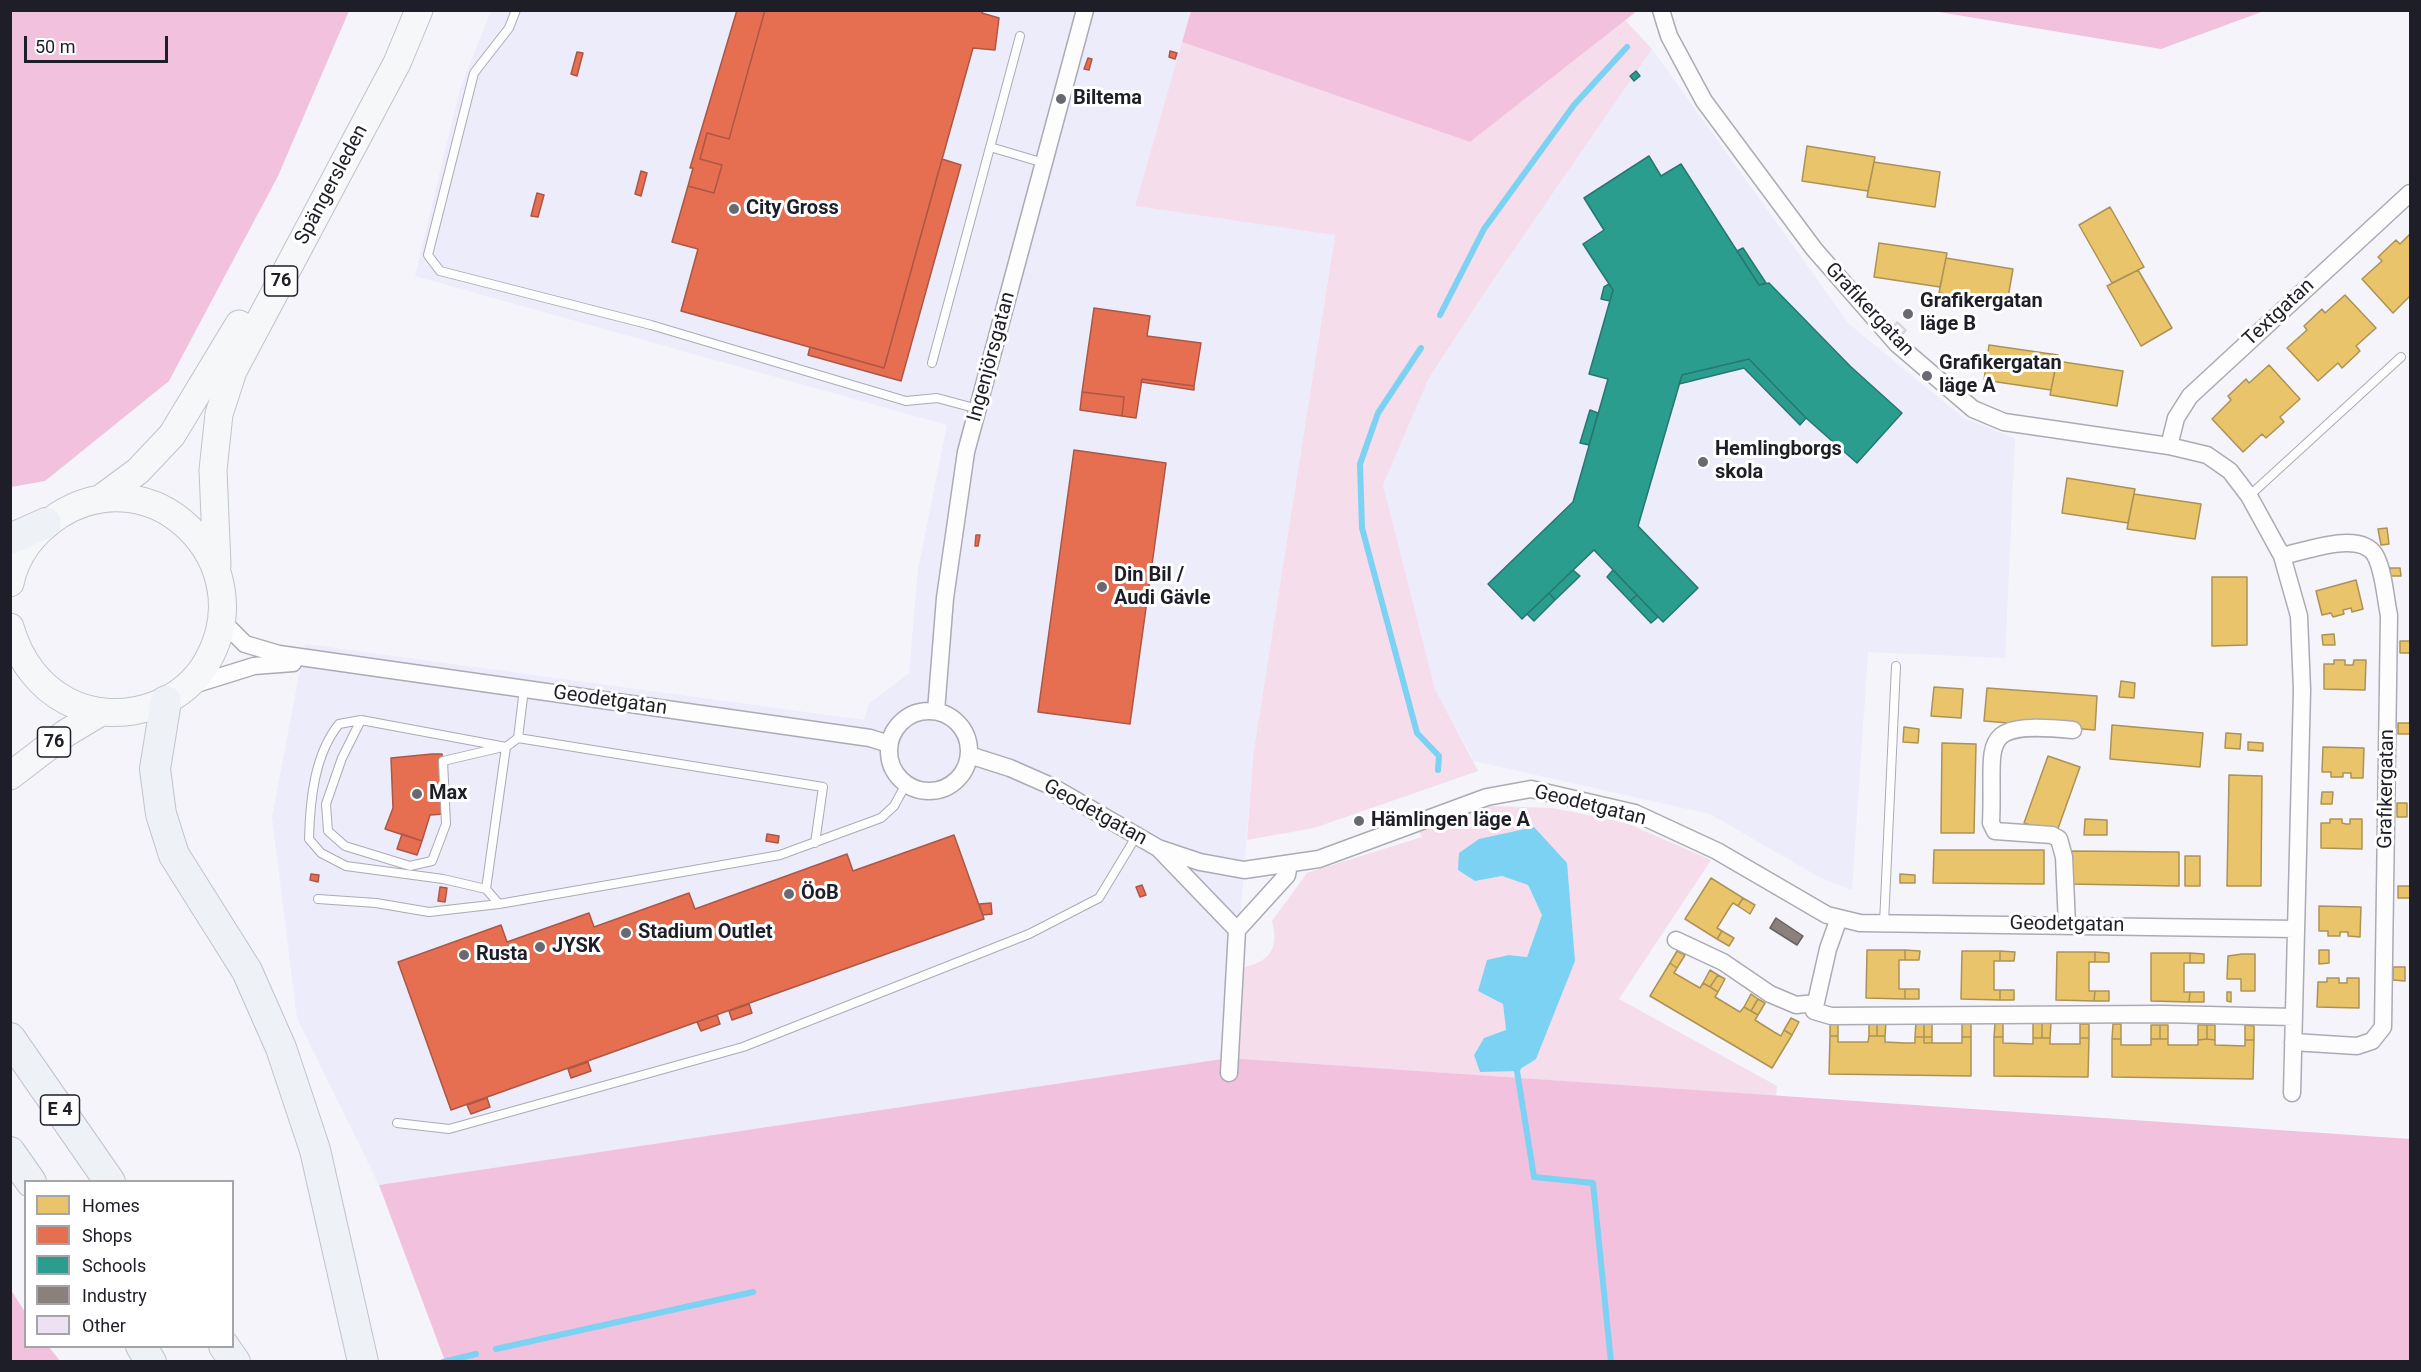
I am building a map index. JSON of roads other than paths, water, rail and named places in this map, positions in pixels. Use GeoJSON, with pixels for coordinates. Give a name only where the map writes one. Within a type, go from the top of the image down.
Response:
{"type":"FeatureCollection","features":[{"type":"Feature","properties":{"kind":"highway"},"geometry":{"type":"LineString","coordinates":[[10,539],[46,524]]}},
{"type":"Feature","properties":{"kind":"highway"},"geometry":{"type":"LineString","coordinates":[[176,694],[155,769],[162,814],[174,855],[247,971],[281,1048],[315,1150],[363,1362]]}},
{"type":"Feature","properties":{"kind":"highway","name":"E 4"},"geometry":{"type":"LineString","coordinates":[[10,1038],[109,1180]]}},
{"type":"Feature","properties":{"kind":"highway"},"geometry":{"type":"LineString","coordinates":[[10,1152],[30,1180]]}},
{"type":"Feature","properties":{"kind":"highway"},"geometry":{"type":"LineString","coordinates":[[142,1348],[151,1362]]}},
{"type":"Feature","properties":{"kind":"highway"},"geometry":{"type":"LineString","coordinates":[[225,1348],[234,1362]]}},
{"type":"Feature","properties":{"kind":"main road","name":"Spängersleden"},"geometry":{"type":"LineString","coordinates":[[100,499],[138,471],[172,435],[300,225],[411,10]]}},
{"type":"Feature","properties":{"kind":"main road","name":"Spängersleden"},"geometry":{"type":"LineString","coordinates":[[218,569],[213,470],[219,414],[233,371],[397,63],[418,10]]}},
{"type":"Feature","properties":{"kind":"main road","name":"76"},"geometry":{"type":"LineString","coordinates":[[10,584],[19,559],[30,540],[46,524],[71,507],[100,499],[129,498],[158,506],[175,516],[204,543],[218,569],[224,598],[223,622],[216,646],[208,661],[176,694],[134,711],[101,712],[69,702],[41,683],[26,666],[12,642]]}},
{"type":"Feature","properties":{"kind":"main road","name":"76"},"geometry":{"type":"LineString","coordinates":[[10,776],[66,733],[101,712]]}},
{"type":"Feature","properties":{"kind":"street","name":"Ingenjörsgatan"},"geometry":{"type":"LineString","coordinates":[[936,711],[952,538],[966,452],[1085,10]]}},
{"type":"Feature","properties":{"kind":"street","name":"Grafikergatan"},"geometry":{"type":"LineString","coordinates":[[1661,10],[1669,36],[1704,101],[1814,249],[1897,344],[1973,409],[2004,422],[2169,446],[2207,455],[2230,471],[2249,496],[2282,556],[2299,616],[2302,690],[2292,1093]]}},
{"type":"Feature","properties":{"kind":"street","name":"Textgatan"},"geometry":{"type":"LineString","coordinates":[[2169,446],[2176,418],[2190,396],[2410,193]]}},
{"type":"Feature","properties":{"kind":"street","name":"Grafikergatan"},"geometry":{"type":"LineString","coordinates":[[2282,556],[2354,542],[2368,546],[2377,557],[2390,615],[2383,1028],[2373,1041],[2357,1046],[2293,1042]]}},
{"type":"Feature","properties":{"kind":"street","name":"Geodetgatan"},"geometry":{"type":"LineString","coordinates":[[223,622],[235,637],[254,648],[330,663],[375,667],[870,738],[889,744]]}},
{"type":"Feature","properties":{"kind":"street","name":"Geodetgatan"},"geometry":{"type":"LineString","coordinates":[[176,694],[228,672],[254,666],[330,663]]}},
{"type":"Feature","properties":{"kind":"street"},"geometry":{"type":"LineString","coordinates":[[924,710],[936,711],[948,715],[965,732],[969,755],[966,767],[951,785],[928,791],[906,784],[891,767],[889,744],[893,732],[906,718],[924,710]]}},
{"type":"Feature","properties":{"kind":"street"},"geometry":{"type":"LineString","coordinates":[[2067,925],[2064,857],[2059,839],[2052,835],[1995,831],[1991,823],[1992,755],[1996,737],[2018,728],[2044,727],[2073,730]]}},
{"type":"Feature","properties":{"kind":"street","name":"Geodetgatan"},"geometry":{"type":"LineString","coordinates":[[969,755],[1010,768],[1051,786],[1158,848],[1200,862],[1244,870],[1319,859],[1487,796],[1531,789],[1635,813],[1717,851],[1827,915],[1860,922],[2296,929]]}},
{"type":"Feature","properties":{"kind":"street"},"geometry":{"type":"LineString","coordinates":[[1158,848],[1238,930]]}},
{"type":"Feature","properties":{"kind":"street"},"geometry":{"type":"LineString","coordinates":[[1228,1073],[1238,930],[1287,875],[1289,865]]}},
{"type":"Feature","properties":{"kind":"street"},"geometry":{"type":"LineString","coordinates":[[1839,918],[1828,948],[1814,1011],[1831,1016],[2183,1014],[2294,1017]]}},
{"type":"Feature","properties":{"kind":"street"},"geometry":{"type":"LineString","coordinates":[[1676,940],[1723,962],[1770,994],[1796,1005],[1815,1003]]}},
{"type":"Feature","properties":{"kind":"lane"},"geometry":{"type":"LineString","coordinates":[[516,10],[509,28],[474,73],[428,255],[440,271],[651,325],[906,401],[937,398],[978,409]]}},
{"type":"Feature","properties":{"kind":"lane"},"geometry":{"type":"LineString","coordinates":[[932,363],[1020,36]]}},
{"type":"Feature","properties":{"kind":"lane"},"geometry":{"type":"LineString","coordinates":[[990,147],[1044,163]]}},
{"type":"Feature","properties":{"kind":"lane"},"geometry":{"type":"LineString","coordinates":[[2249,496],[2401,357]]}},
{"type":"Feature","properties":{"kind":"lane"},"geometry":{"type":"LineString","coordinates":[[1884,923],[1896,666]]}},
{"type":"Feature","properties":{"kind":"lane"},"geometry":{"type":"LineString","coordinates":[[518,738],[524,689]]}},
{"type":"Feature","properties":{"kind":"lane"},"geometry":{"type":"LineString","coordinates":[[499,904],[486,889],[443,879],[346,866],[321,853],[309,839],[310,805],[326,740],[339,724],[361,720],[506,747]]}},
{"type":"Feature","properties":{"kind":"lane"},"geometry":{"type":"LineString","coordinates":[[361,720],[342,758],[326,804],[328,831],[345,846],[410,866],[432,861],[446,824],[443,761],[506,747],[518,738],[823,787],[815,843]]}},
{"type":"Feature","properties":{"kind":"lane"},"geometry":{"type":"LineString","coordinates":[[486,889],[506,747]]}},
{"type":"Feature","properties":{"kind":"lane"},"geometry":{"type":"LineString","coordinates":[[318,899],[376,903],[429,912],[499,904],[780,855],[880,818],[894,806],[906,784]]}},
{"type":"Feature","properties":{"kind":"lane"},"geometry":{"type":"LineString","coordinates":[[397,1123],[449,1129],[743,1047],[1029,934],[1099,898],[1137,835]]}},
{"type":"Feature","properties":{"kind":"water"},"geometry":{"type":"Polygon","coordinates":[[[1534,827],[1567,863],[1575,961],[1536,1059],[1517,1071],[1480,1072],[1474,1055],[1484,1038],[1506,1030],[1503,1004],[1478,991],[1487,960],[1509,955],[1527,957],[1542,915],[1528,885],[1502,876],[1475,881],[1458,870],[1459,853],[1479,839],[1534,827]]]}},
{"type":"Feature","properties":{"kind":"waterway"},"geometry":{"type":"LineString","coordinates":[[1440,315],[1484,229],[1574,105],[1627,47]]}},
{"type":"Feature","properties":{"kind":"waterway"},"geometry":{"type":"LineString","coordinates":[[1421,348],[1378,413],[1360,464],[1362,528],[1417,733],[1439,756],[1438,770]]}},
{"type":"Feature","properties":{"kind":"waterway"},"geometry":{"type":"LineString","coordinates":[[1519,1064],[1517,1071],[1534,1177],[1593,1183],[1611,1362]]}},
{"type":"Feature","properties":{"kind":"waterway"},"geometry":{"type":"LineString","coordinates":[[496,1349],[753,1292]]}},
{"type":"Feature","properties":{"kind":"waterway"},"geometry":{"type":"LineString","coordinates":[[443,1362],[476,1354]]}},
{"type":"Feature","properties":{"kind":"place","name":"Biltema"},"geometry":{"type":"Point","coordinates":[1061,99]}},
{"type":"Feature","properties":{"kind":"place","name":"City Gross"},"geometry":{"type":"Point","coordinates":[734,209]}},
{"type":"Feature","properties":{"kind":"place","name":"Grafikergatan läge B"},"geometry":{"type":"Point","coordinates":[1908,314]}},
{"type":"Feature","properties":{"kind":"place","name":"Grafikergatan läge A"},"geometry":{"type":"Point","coordinates":[1927,376]}},
{"type":"Feature","properties":{"kind":"place","name":"Hemlingborgs skola"},"geometry":{"type":"Point","coordinates":[1703,462]}},
{"type":"Feature","properties":{"kind":"place","name":"Din Bil / Audi Gävle"},"geometry":{"type":"Point","coordinates":[1102,587]}},
{"type":"Feature","properties":{"kind":"place","name":"Max"},"geometry":{"type":"Point","coordinates":[417,794]}},
{"type":"Feature","properties":{"kind":"place","name":"Hämlingen läge A"},"geometry":{"type":"Point","coordinates":[1359,821]}},
{"type":"Feature","properties":{"kind":"place","name":"ÖoB"},"geometry":{"type":"Point","coordinates":[789,894]}},
{"type":"Feature","properties":{"kind":"place","name":"Stadium Outlet"},"geometry":{"type":"Point","coordinates":[626,933]}},
{"type":"Feature","properties":{"kind":"place","name":"JYSK"},"geometry":{"type":"Point","coordinates":[540,947]}},
{"type":"Feature","properties":{"kind":"place","name":"Rusta"},"geometry":{"type":"Point","coordinates":[464,955]}}]}
